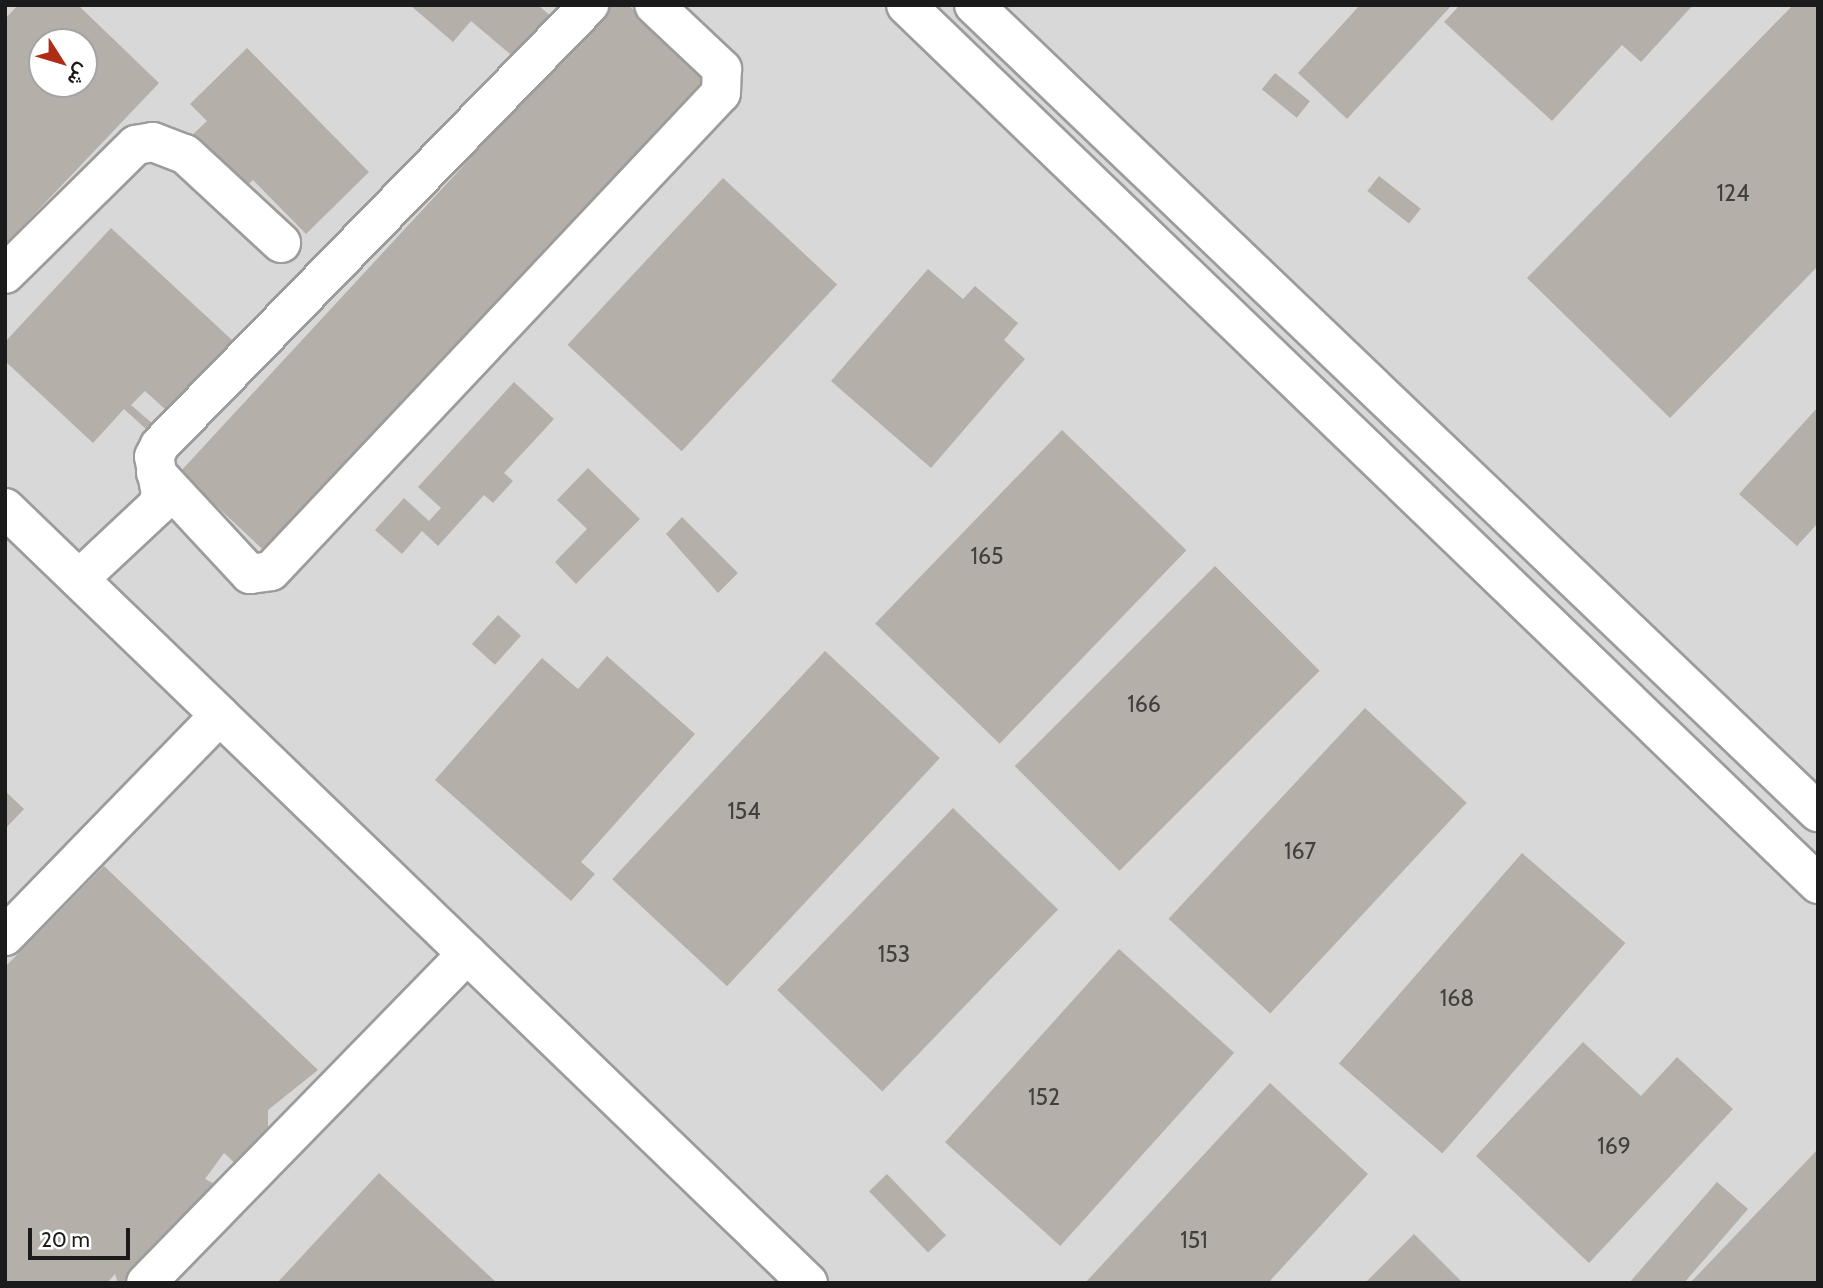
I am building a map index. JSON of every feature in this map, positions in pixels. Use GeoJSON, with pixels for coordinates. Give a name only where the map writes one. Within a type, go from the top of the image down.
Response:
{"type":"FeatureCollection","features":[{"type":"Feature","properties":{"kind":"lane"},"geometry":{"type":"LineString","coordinates":[[79,579],[157,506],[161,495],[156,473],[160,445],[589,5]]}},
{"type":"Feature","properties":{"kind":"lane"},"geometry":{"type":"LineString","coordinates":[[156,473],[250,574],[271,571],[721,93],[722,69],[654,5]]}},
{"type":"Feature","properties":{"kind":"lane"},"geometry":{"type":"LineString","coordinates":[[906,5],[1818,884]]}},
{"type":"Feature","properties":{"kind":"lane"},"geometry":{"type":"LineString","coordinates":[[974,5],[1818,812]]}},
{"type":"Feature","properties":{"kind":"lane"},"geometry":{"type":"LineString","coordinates":[[5,274],[136,145],[153,142],[185,153],[281,243]]}},
{"type":"Feature","properties":{"kind":"lane"},"geometry":{"type":"LineString","coordinates":[[5,508],[808,1283]]}},
{"type":"Feature","properties":{"kind":"lane"},"geometry":{"type":"LineString","coordinates":[[5,936],[220,715]]}},
{"type":"Feature","properties":{"kind":"lane"},"geometry":{"type":"LineString","coordinates":[[146,1283],[467,954]]}},
{"type":"Feature","properties":{"kind":"shaded area"},"geometry":{"type":"Polygon","coordinates":[[[5,5],[1818,5],[1818,1283],[5,1283],[5,5]]]}},
{"type":"Feature","properties":{"kind":"building"},"geometry":{"type":"Polygon","coordinates":[[[18,5],[78,5],[159,83],[5,245],[5,19],[18,5]]]}},
{"type":"Feature","properties":{"kind":"building"},"geometry":{"type":"Polygon","coordinates":[[[410,5],[538,5],[553,18],[517,60],[471,21],[453,42],[410,5]]]}},
{"type":"Feature","properties":{"kind":"building"},"geometry":{"type":"Polygon","coordinates":[[[612,5],[628,5],[712,83],[272,558],[180,472],[612,5]]]}},
{"type":"Feature","properties":{"kind":"building"},"geometry":{"type":"Polygon","coordinates":[[[1360,5],[1452,5],[1347,119],[1298,73],[1360,5]]]}},
{"type":"Feature","properties":{"kind":"building"},"geometry":{"type":"Polygon","coordinates":[[[1460,5],[1693,5],[1641,62],[1622,45],[1552,121],[1444,22],[1460,5]]]}},
{"type":"Feature","properties":{"kind":"building"},"geometry":{"type":"Polygon","coordinates":[[[1793,5],[1818,5],[1818,266],[1670,418],[1527,278],[1793,5]]]}},
{"type":"Feature","properties":{"kind":"building"},"geometry":{"type":"Polygon","coordinates":[[[247,48],[369,172],[306,234],[253,180],[239,193],[187,140],[207,121],[190,104],[247,48]]]}},
{"type":"Feature","properties":{"kind":"building"},"geometry":{"type":"Polygon","coordinates":[[[1275,73],[1310,101],[1297,118],[1262,89],[1275,73]]]}},
{"type":"Feature","properties":{"kind":"building"},"geometry":{"type":"Polygon","coordinates":[[[1379,176],[1421,209],[1409,224],[1367,191],[1379,176]]]}},
{"type":"Feature","properties":{"kind":"building"},"geometry":{"type":"Polygon","coordinates":[[[723,178],[837,284],[682,451],[568,345],[723,178]]]}},
{"type":"Feature","properties":{"kind":"building"},"geometry":{"type":"Polygon","coordinates":[[[111,228],[232,340],[167,411],[145,391],[131,405],[153,424],[147,430],[124,409],[93,443],[5,361],[5,342],[111,228]]]}},
{"type":"Feature","properties":{"kind":"building"},"geometry":{"type":"Polygon","coordinates":[[[928,269],[963,299],[975,286],[1018,323],[1004,340],[1025,359],[931,468],[831,381],[928,269]]]}},
{"type":"Feature","properties":{"kind":"building"},"geometry":{"type":"Polygon","coordinates":[[[514,382],[554,419],[504,473],[513,481],[493,503],[484,495],[438,546],[422,531],[402,554],[375,530],[404,498],[429,521],[441,508],[418,487],[514,382]]]}},
{"type":"Feature","properties":{"kind":"building"},"geometry":{"type":"Polygon","coordinates":[[[1818,407],[1818,523],[1797,546],[1739,494],[1818,407]]]}},
{"type":"Feature","properties":{"kind":"building"},"geometry":{"type":"Polygon","coordinates":[[[1062,430],[1186,550],[1000,744],[875,624],[1062,430]]]}},
{"type":"Feature","properties":{"kind":"building"},"geometry":{"type":"Polygon","coordinates":[[[588,468],[640,519],[576,584],[555,562],[587,529],[557,500],[588,468]]]}},
{"type":"Feature","properties":{"kind":"building"},"geometry":{"type":"Polygon","coordinates":[[[682,517],[738,573],[718,593],[666,534],[682,517]]]}},
{"type":"Feature","properties":{"kind":"building"},"geometry":{"type":"Polygon","coordinates":[[[1215,566],[1320,671],[1120,871],[1015,766],[1215,566]]]}},
{"type":"Feature","properties":{"kind":"building"},"geometry":{"type":"Polygon","coordinates":[[[498,615],[521,636],[495,665],[472,644],[498,615]]]}},
{"type":"Feature","properties":{"kind":"building"},"geometry":{"type":"Polygon","coordinates":[[[825,651],[940,758],[727,986],[612,879],[825,651]]]}},
{"type":"Feature","properties":{"kind":"building"},"geometry":{"type":"Polygon","coordinates":[[[607,656],[695,734],[581,862],[595,874],[571,901],[435,780],[542,658],[578,689],[607,656]]]}},
{"type":"Feature","properties":{"kind":"building"},"geometry":{"type":"Polygon","coordinates":[[[1365,708],[1467,803],[1270,1013],[1169,919],[1365,708]]]}},
{"type":"Feature","properties":{"kind":"building"},"geometry":{"type":"Polygon","coordinates":[[[5,791],[24,809],[5,829],[5,791]]]}},
{"type":"Feature","properties":{"kind":"building"},"geometry":{"type":"Polygon","coordinates":[[[953,808],[1058,909],[882,1091],[777,990],[953,808]]]}},
{"type":"Feature","properties":{"kind":"building"},"geometry":{"type":"Polygon","coordinates":[[[1522,853],[1625,943],[1442,1153],[1339,1064],[1522,853]]]}},
{"type":"Feature","properties":{"kind":"building"},"geometry":{"type":"Polygon","coordinates":[[[104,866],[318,1070],[268,1110],[268,1135],[237,1165],[224,1153],[205,1179],[223,1188],[129,1283],[118,1283],[115,1274],[107,1283],[5,1283],[5,967],[104,866]]]}},
{"type":"Feature","properties":{"kind":"building"},"geometry":{"type":"Polygon","coordinates":[[[1119,949],[1234,1053],[1060,1246],[945,1142],[1119,949]]]}},
{"type":"Feature","properties":{"kind":"building"},"geometry":{"type":"Polygon","coordinates":[[[1583,1042],[1641,1096],[1677,1057],[1733,1109],[1589,1263],[1476,1156],[1583,1042]]]}},
{"type":"Feature","properties":{"kind":"building"},"geometry":{"type":"Polygon","coordinates":[[[1270,1083],[1368,1174],[1268,1283],[1085,1283],[1270,1083]]]}},
{"type":"Feature","properties":{"kind":"building"},"geometry":{"type":"Polygon","coordinates":[[[1818,1149],[1818,1283],[1690,1283],[1818,1149]]]}},
{"type":"Feature","properties":{"kind":"building"},"geometry":{"type":"Polygon","coordinates":[[[379,1173],[497,1283],[277,1283],[379,1173]]]}},
{"type":"Feature","properties":{"kind":"building"},"geometry":{"type":"Polygon","coordinates":[[[887,1174],[946,1235],[928,1253],[869,1191],[887,1174]]]}},
{"type":"Feature","properties":{"kind":"building"},"geometry":{"type":"Polygon","coordinates":[[[1717,1182],[1748,1209],[1684,1283],[1629,1283],[1717,1182]]]}},
{"type":"Feature","properties":{"kind":"building"},"geometry":{"type":"Polygon","coordinates":[[[1414,1234],[1463,1283],[1365,1283],[1414,1234]]]}}]}
